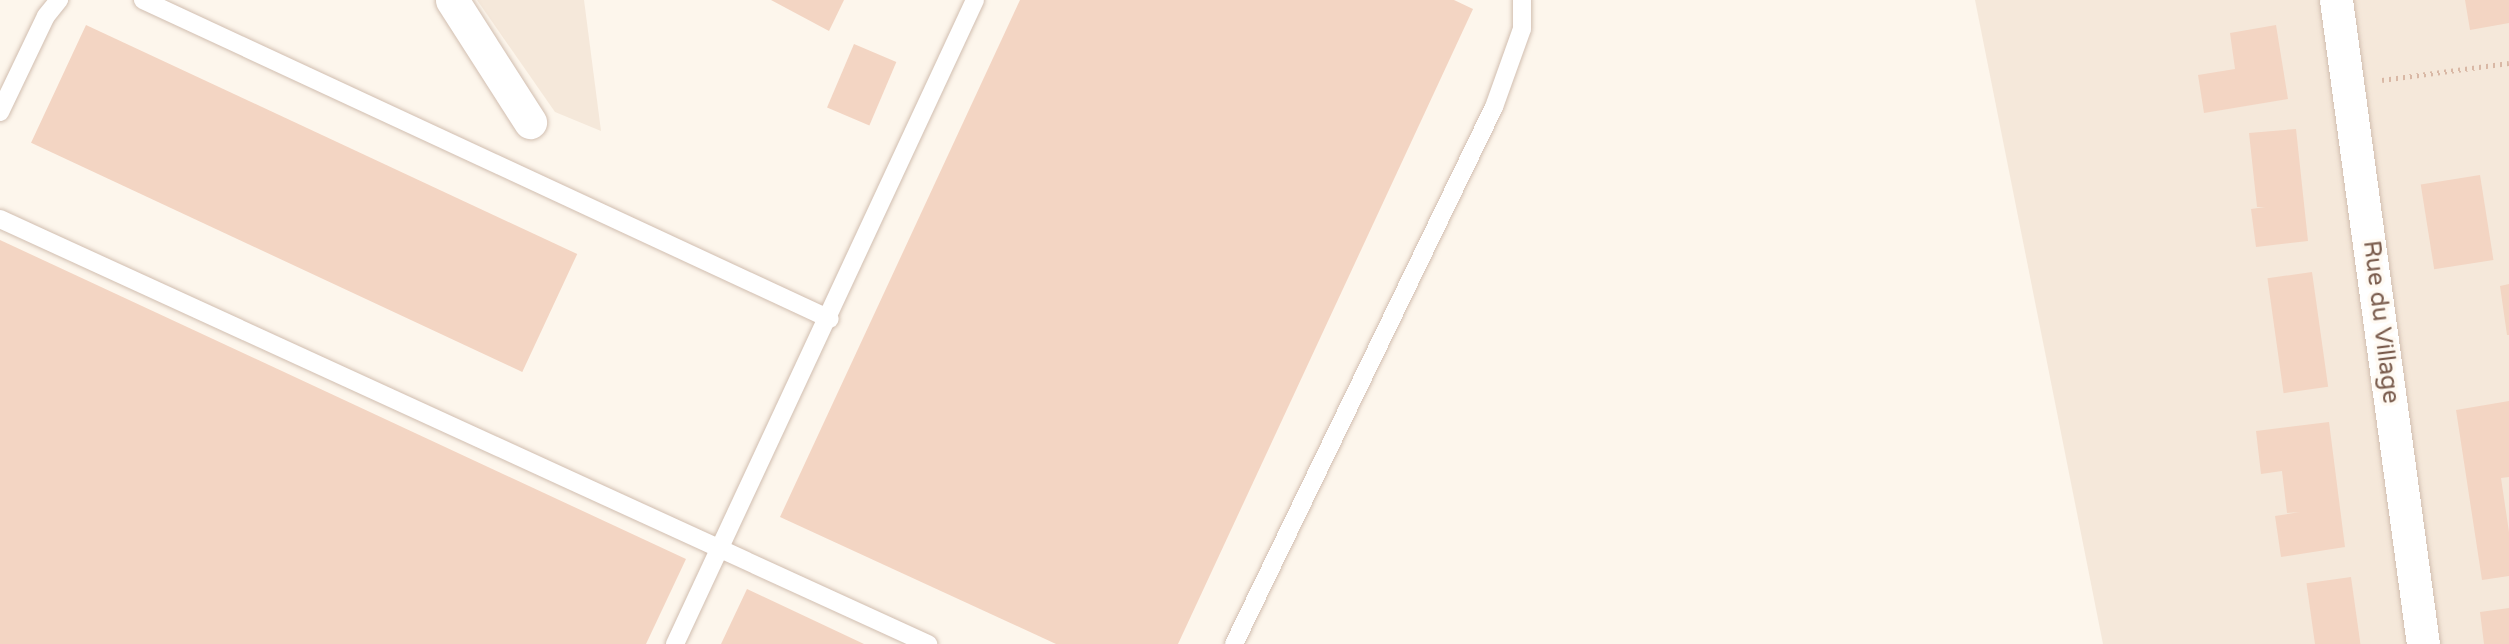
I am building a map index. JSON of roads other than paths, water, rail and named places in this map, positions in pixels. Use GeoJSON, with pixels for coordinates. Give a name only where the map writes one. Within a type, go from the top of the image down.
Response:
{"type":"FeatureCollection","features":[{"type":"Feature","properties":{"kind":"street"},"geometry":{"type":"LineString","coordinates":[[452,0],[530,122]]}},
{"type":"Feature","properties":{"kind":"street","name":"Rue du Village"},"geometry":{"type":"LineString","coordinates":[[2336,0],[2350,85],[2423,644]]}},
{"type":"Feature","properties":{"kind":"lane"},"geometry":{"type":"LineString","coordinates":[[0,111],[46,16],[59,0]]}},
{"type":"Feature","properties":{"kind":"lane"},"geometry":{"type":"LineString","coordinates":[[143,0],[830,318]]}},
{"type":"Feature","properties":{"kind":"lane"},"geometry":{"type":"LineString","coordinates":[[675,644],[830,318],[975,0]]}},
{"type":"Feature","properties":{"kind":"lane"},"geometry":{"type":"LineString","coordinates":[[1234,644],[1494,107],[1522,29],[1522,0]]}},
{"type":"Feature","properties":{"kind":"lane"},"geometry":{"type":"LineString","coordinates":[[0,219],[928,644]]}}]}
